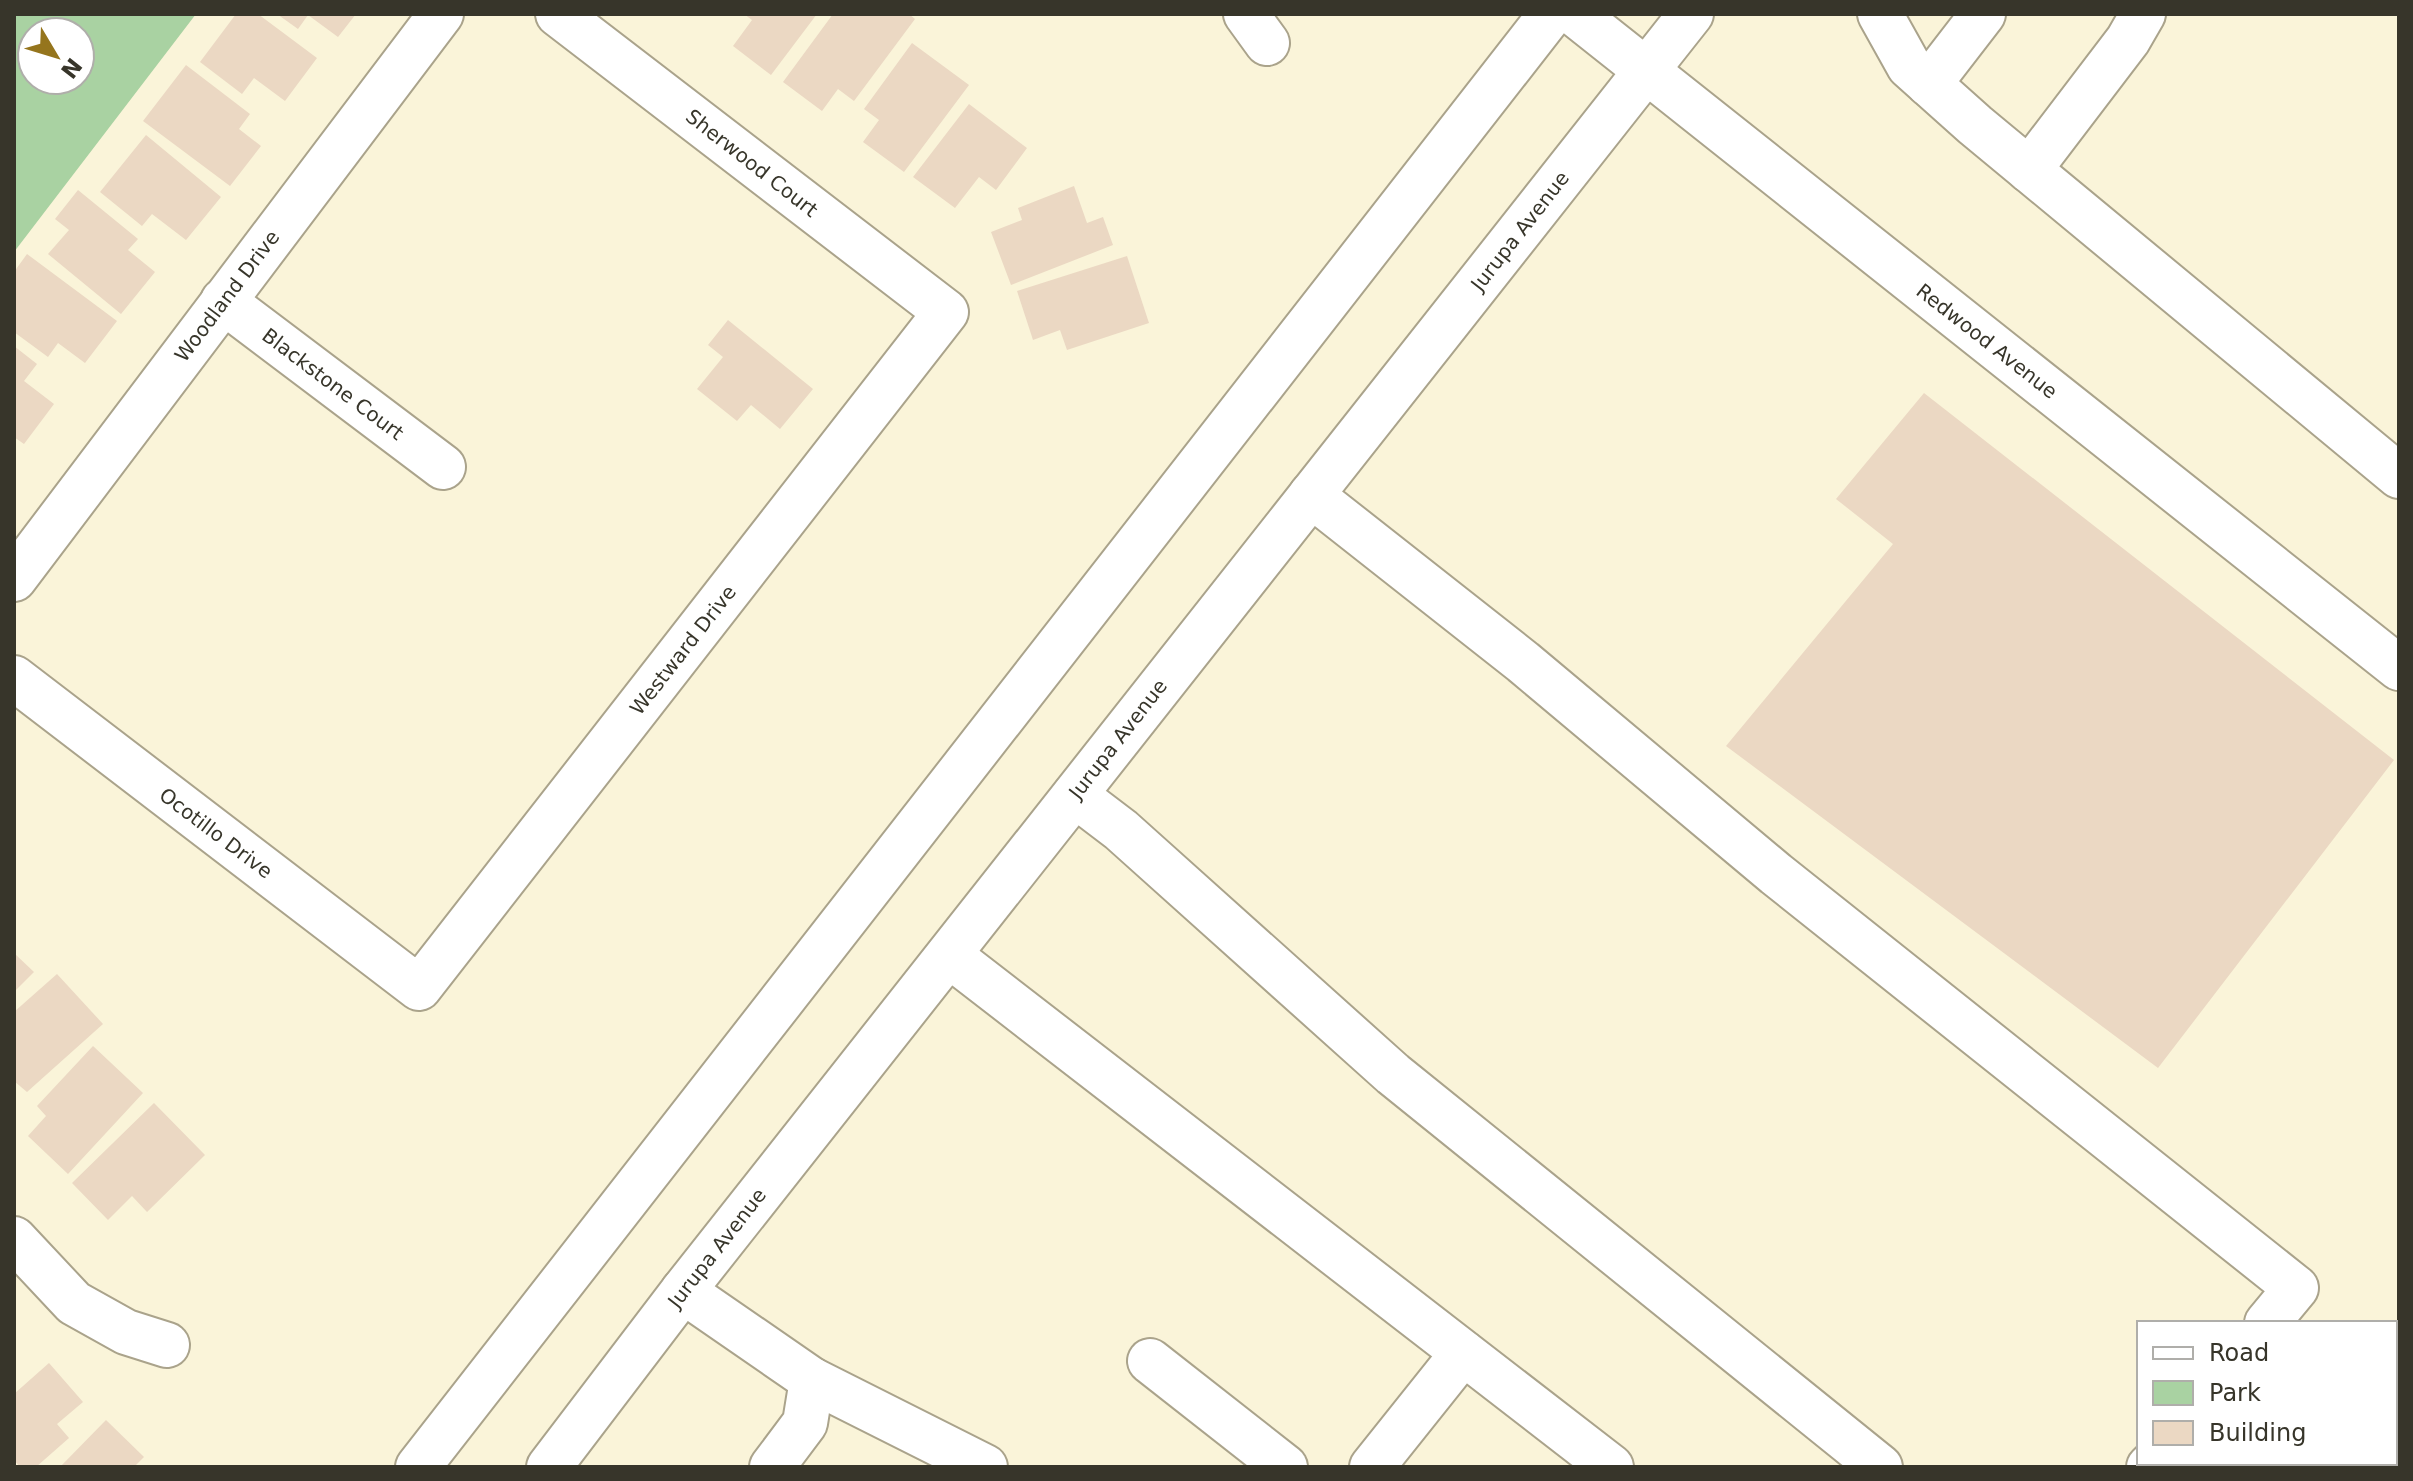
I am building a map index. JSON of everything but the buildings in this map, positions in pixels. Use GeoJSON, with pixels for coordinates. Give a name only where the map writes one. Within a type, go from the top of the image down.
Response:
{"type":"FeatureCollection","features":[{"type":"Feature","properties":{"kind":"street","name":"Woodland Drive"},"geometry":{"type":"LineString","coordinates":[[14,579],[441,14]]}},
{"type":"Feature","properties":{"kind":"street","name":"Sherwood Court"},"geometry":{"type":"LineString","coordinates":[[558,14],[946,312]]}},
{"type":"Feature","properties":{"kind":"street"},"geometry":{"type":"LineString","coordinates":[[418,1467],[1551,14]]}},
{"type":"Feature","properties":{"kind":"street","name":"Redwood Avenue"},"geometry":{"type":"LineString","coordinates":[[1575,14],[2399,668]]}},
{"type":"Feature","properties":{"kind":"street","name":"Jurupa Avenue"},"geometry":{"type":"LineString","coordinates":[[549,1467],[683,1291],[1691,14]]}},
{"type":"Feature","properties":{"kind":"street"},"geometry":{"type":"LineString","coordinates":[[1880,14],[1909,66],[1929,84],[2399,476]]}},
{"type":"Feature","properties":{"kind":"street"},"geometry":{"type":"LineString","coordinates":[[1929,84],[1983,14]]}},
{"type":"Feature","properties":{"kind":"street"},"geometry":{"type":"LineString","coordinates":[[2029,170],[2128,40],[2143,14]]}},
{"type":"Feature","properties":{"kind":"street","name":"Blackstone Court"},"geometry":{"type":"LineString","coordinates":[[223,301],[443,467]]}},
{"type":"Feature","properties":{"kind":"street","name":"Westward Drive"},"geometry":{"type":"LineString","coordinates":[[419,988],[946,312]]}},
{"type":"Feature","properties":{"kind":"street"},"geometry":{"type":"LineString","coordinates":[[1311,495],[1523,662],[1776,874],[2296,1288],[2269,1321]]}},
{"type":"Feature","properties":{"kind":"street","name":"Ocotillo Drive"},"geometry":{"type":"LineString","coordinates":[[14,678],[419,988]]}},
{"type":"Feature","properties":{"kind":"street"},"geometry":{"type":"LineString","coordinates":[[1075,795],[1121,830],[1393,1074],[1880,1467]]}},
{"type":"Feature","properties":{"kind":"street"},"geometry":{"type":"LineString","coordinates":[[949,955],[1611,1467]]}},
{"type":"Feature","properties":{"kind":"street"},"geometry":{"type":"LineString","coordinates":[[14,1239],[74,1303],[126,1332],[167,1345]]}},
{"type":"Feature","properties":{"kind":"street"},"geometry":{"type":"LineString","coordinates":[[683,1291],[812,1380],[985,1467]]}},
{"type":"Feature","properties":{"kind":"street"},"geometry":{"type":"LineString","coordinates":[[1372,1467],[1463,1353]]}},
{"type":"Feature","properties":{"kind":"street"},"geometry":{"type":"LineString","coordinates":[[1150,1361],[1285,1467]]}},
{"type":"Feature","properties":{"kind":"street"},"geometry":{"type":"LineString","coordinates":[[772,1467],[805,1423],[812,1380]]}},
{"type":"Feature","properties":{"kind":"green space"},"geometry":{"type":"Polygon","coordinates":[[[14,14],[196,14],[14,252],[14,14]]]}}]}
